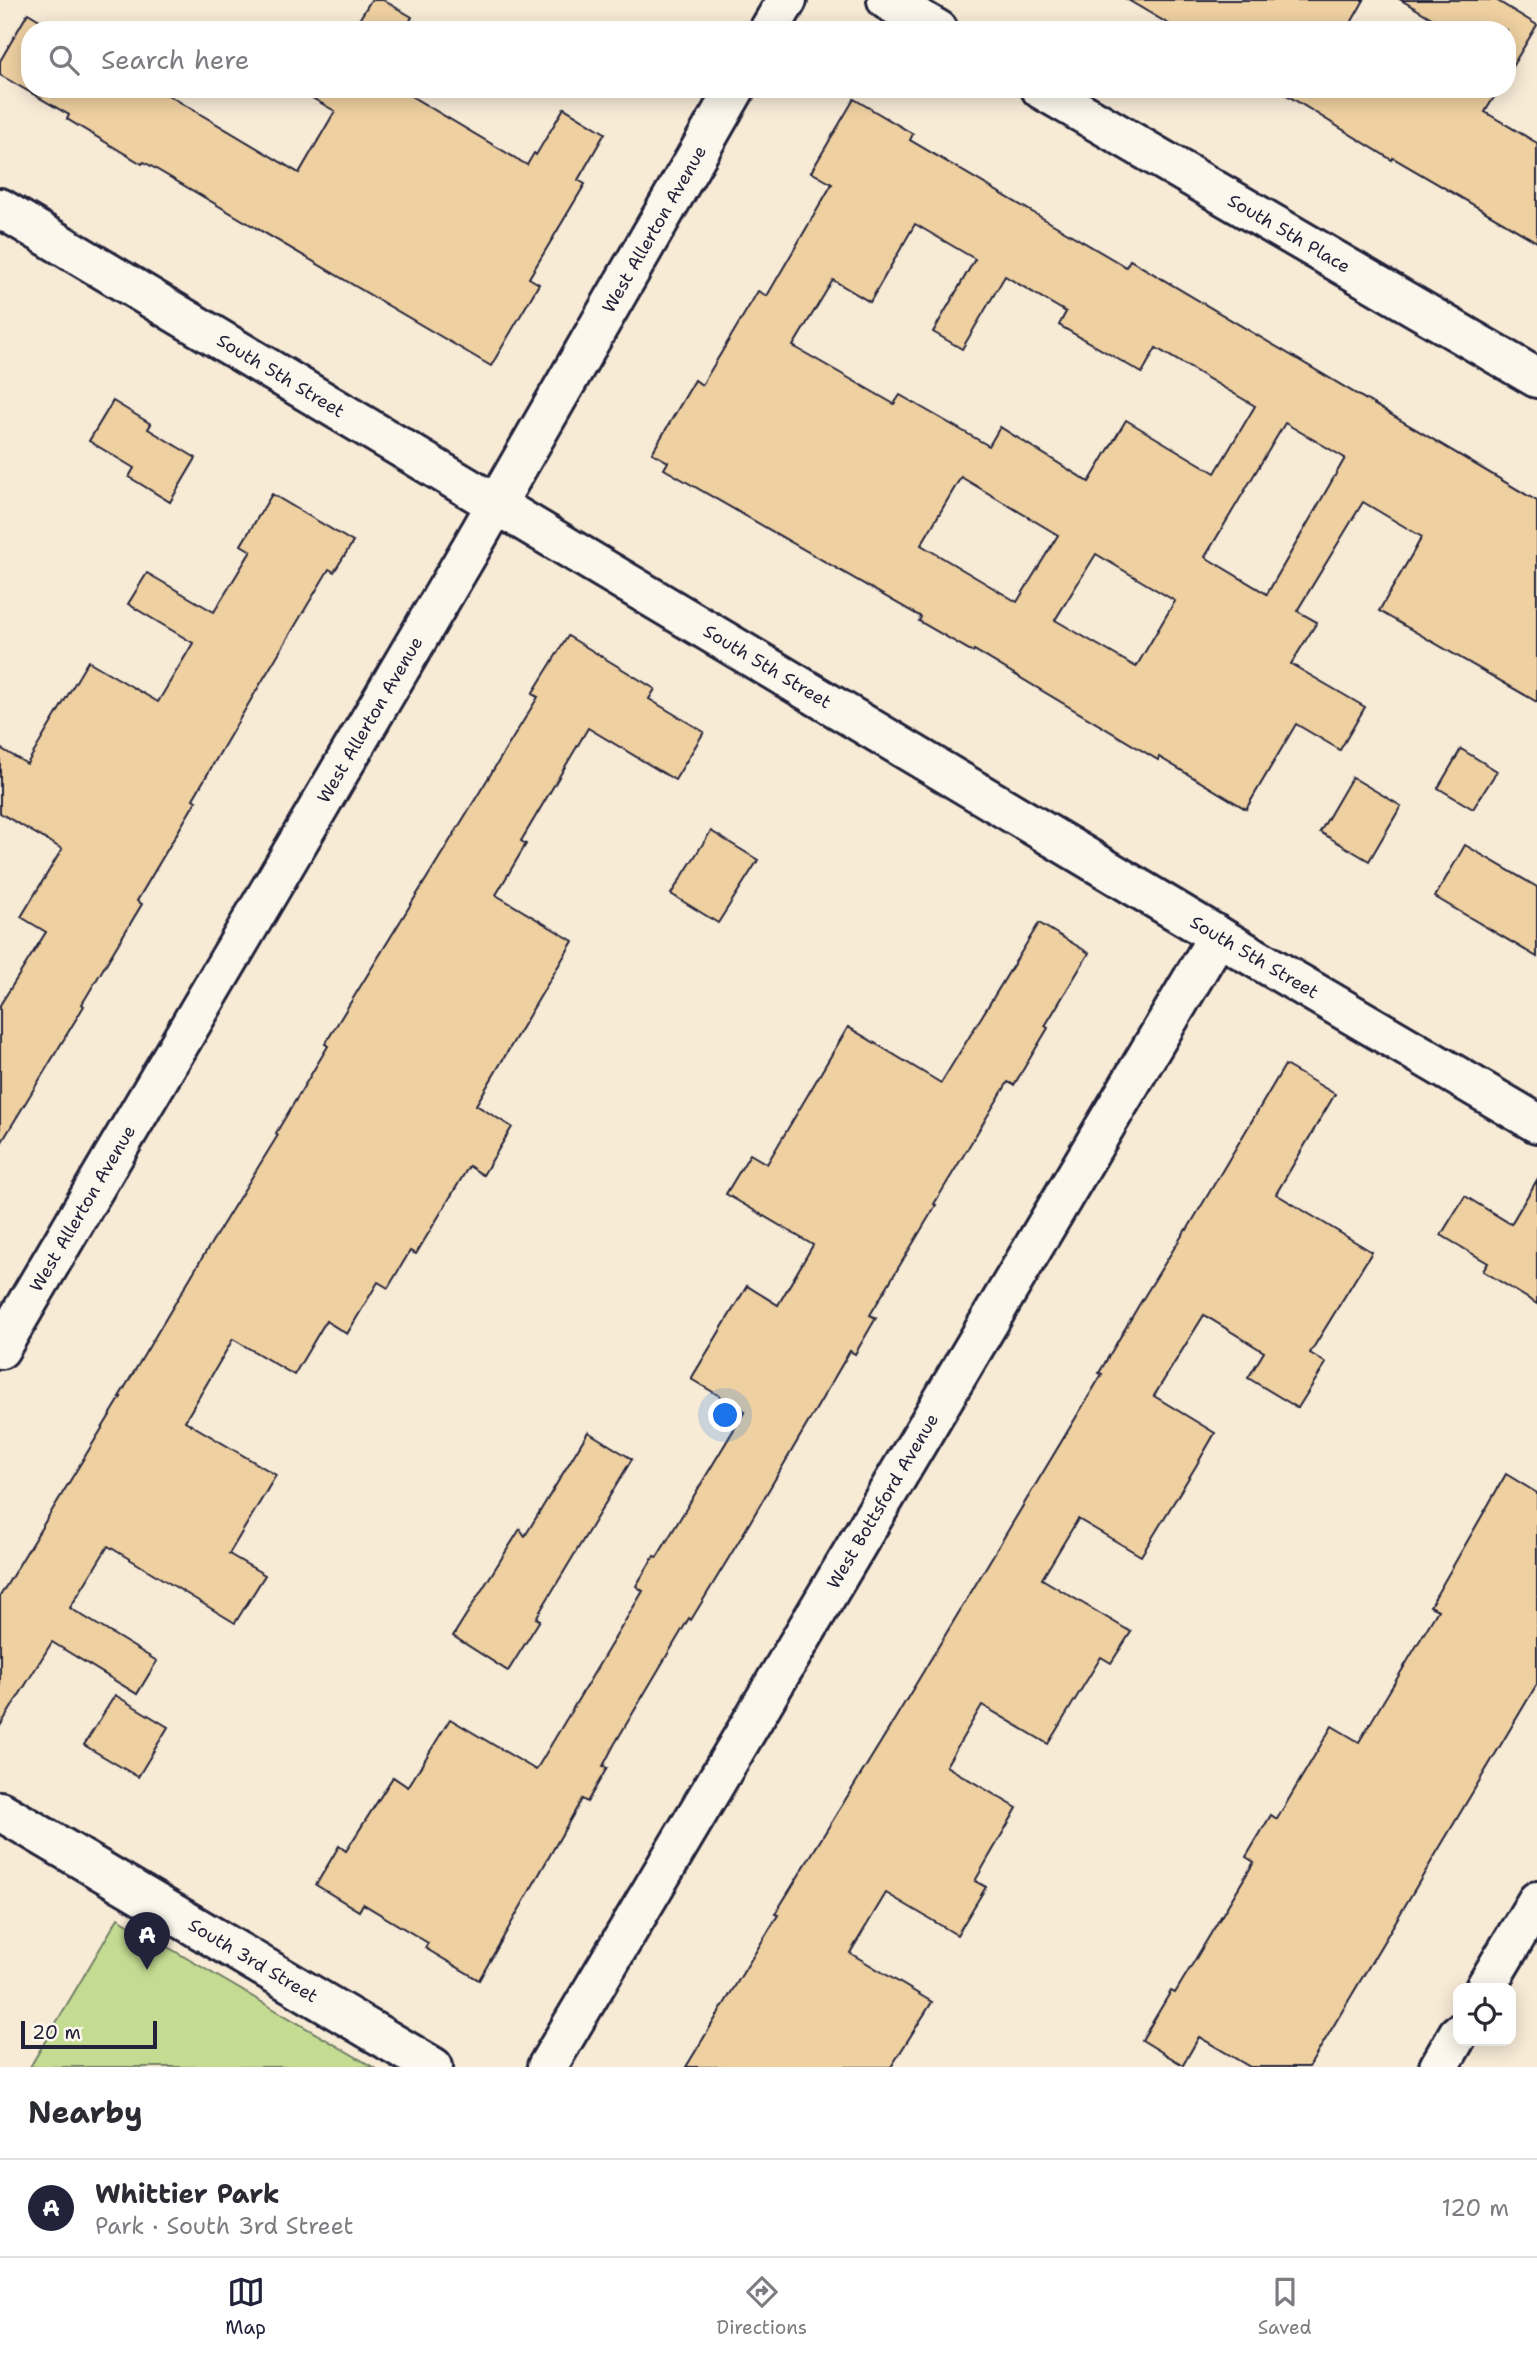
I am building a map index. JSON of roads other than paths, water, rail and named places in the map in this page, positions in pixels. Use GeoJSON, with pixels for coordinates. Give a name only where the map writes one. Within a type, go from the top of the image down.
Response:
{"type":"FeatureCollection","features":[{"type":"Feature","properties":{"kind":"street"},"geometry":{"type":"LineString","coordinates":[[774,21],[787,0]]}},
{"type":"Feature","properties":{"kind":"street"},"geometry":{"type":"LineString","coordinates":[[887,0],[923,21]]}},
{"type":"Feature","properties":{"kind":"street","name":"West Allerton Avenue"},"geometry":{"type":"LineString","coordinates":[[0,1349],[496,505],[730,98]]}},
{"type":"Feature","properties":{"kind":"street","name":"South 5th Place"},"geometry":{"type":"LineString","coordinates":[[1056,98],[1537,378]]}},
{"type":"Feature","properties":{"kind":"street","name":"South 5th Street"},"geometry":{"type":"LineString","coordinates":[[0,208],[1218,936],[1537,1123]]}},
{"type":"Feature","properties":{"kind":"street","name":"West Bottsford Avenue"},"geometry":{"type":"LineString","coordinates":[[547,2067],[1218,936]]}},
{"type":"Feature","properties":{"kind":"street","name":"South 3rd Street"},"geometry":{"type":"LineString","coordinates":[[0,1811],[433,2067]]}},
{"type":"Feature","properties":{"kind":"street"},"geometry":{"type":"LineString","coordinates":[[1488,1983],[1536,1906]]}},
{"type":"Feature","properties":{"kind":"street"},"geometry":{"type":"LineString","coordinates":[[1439,2067],[1453,2043]]}},
{"type":"Feature","properties":{"kind":"place","name":"Whittier Park"},"geometry":{"type":"Point","coordinates":[147,1970]}}]}
